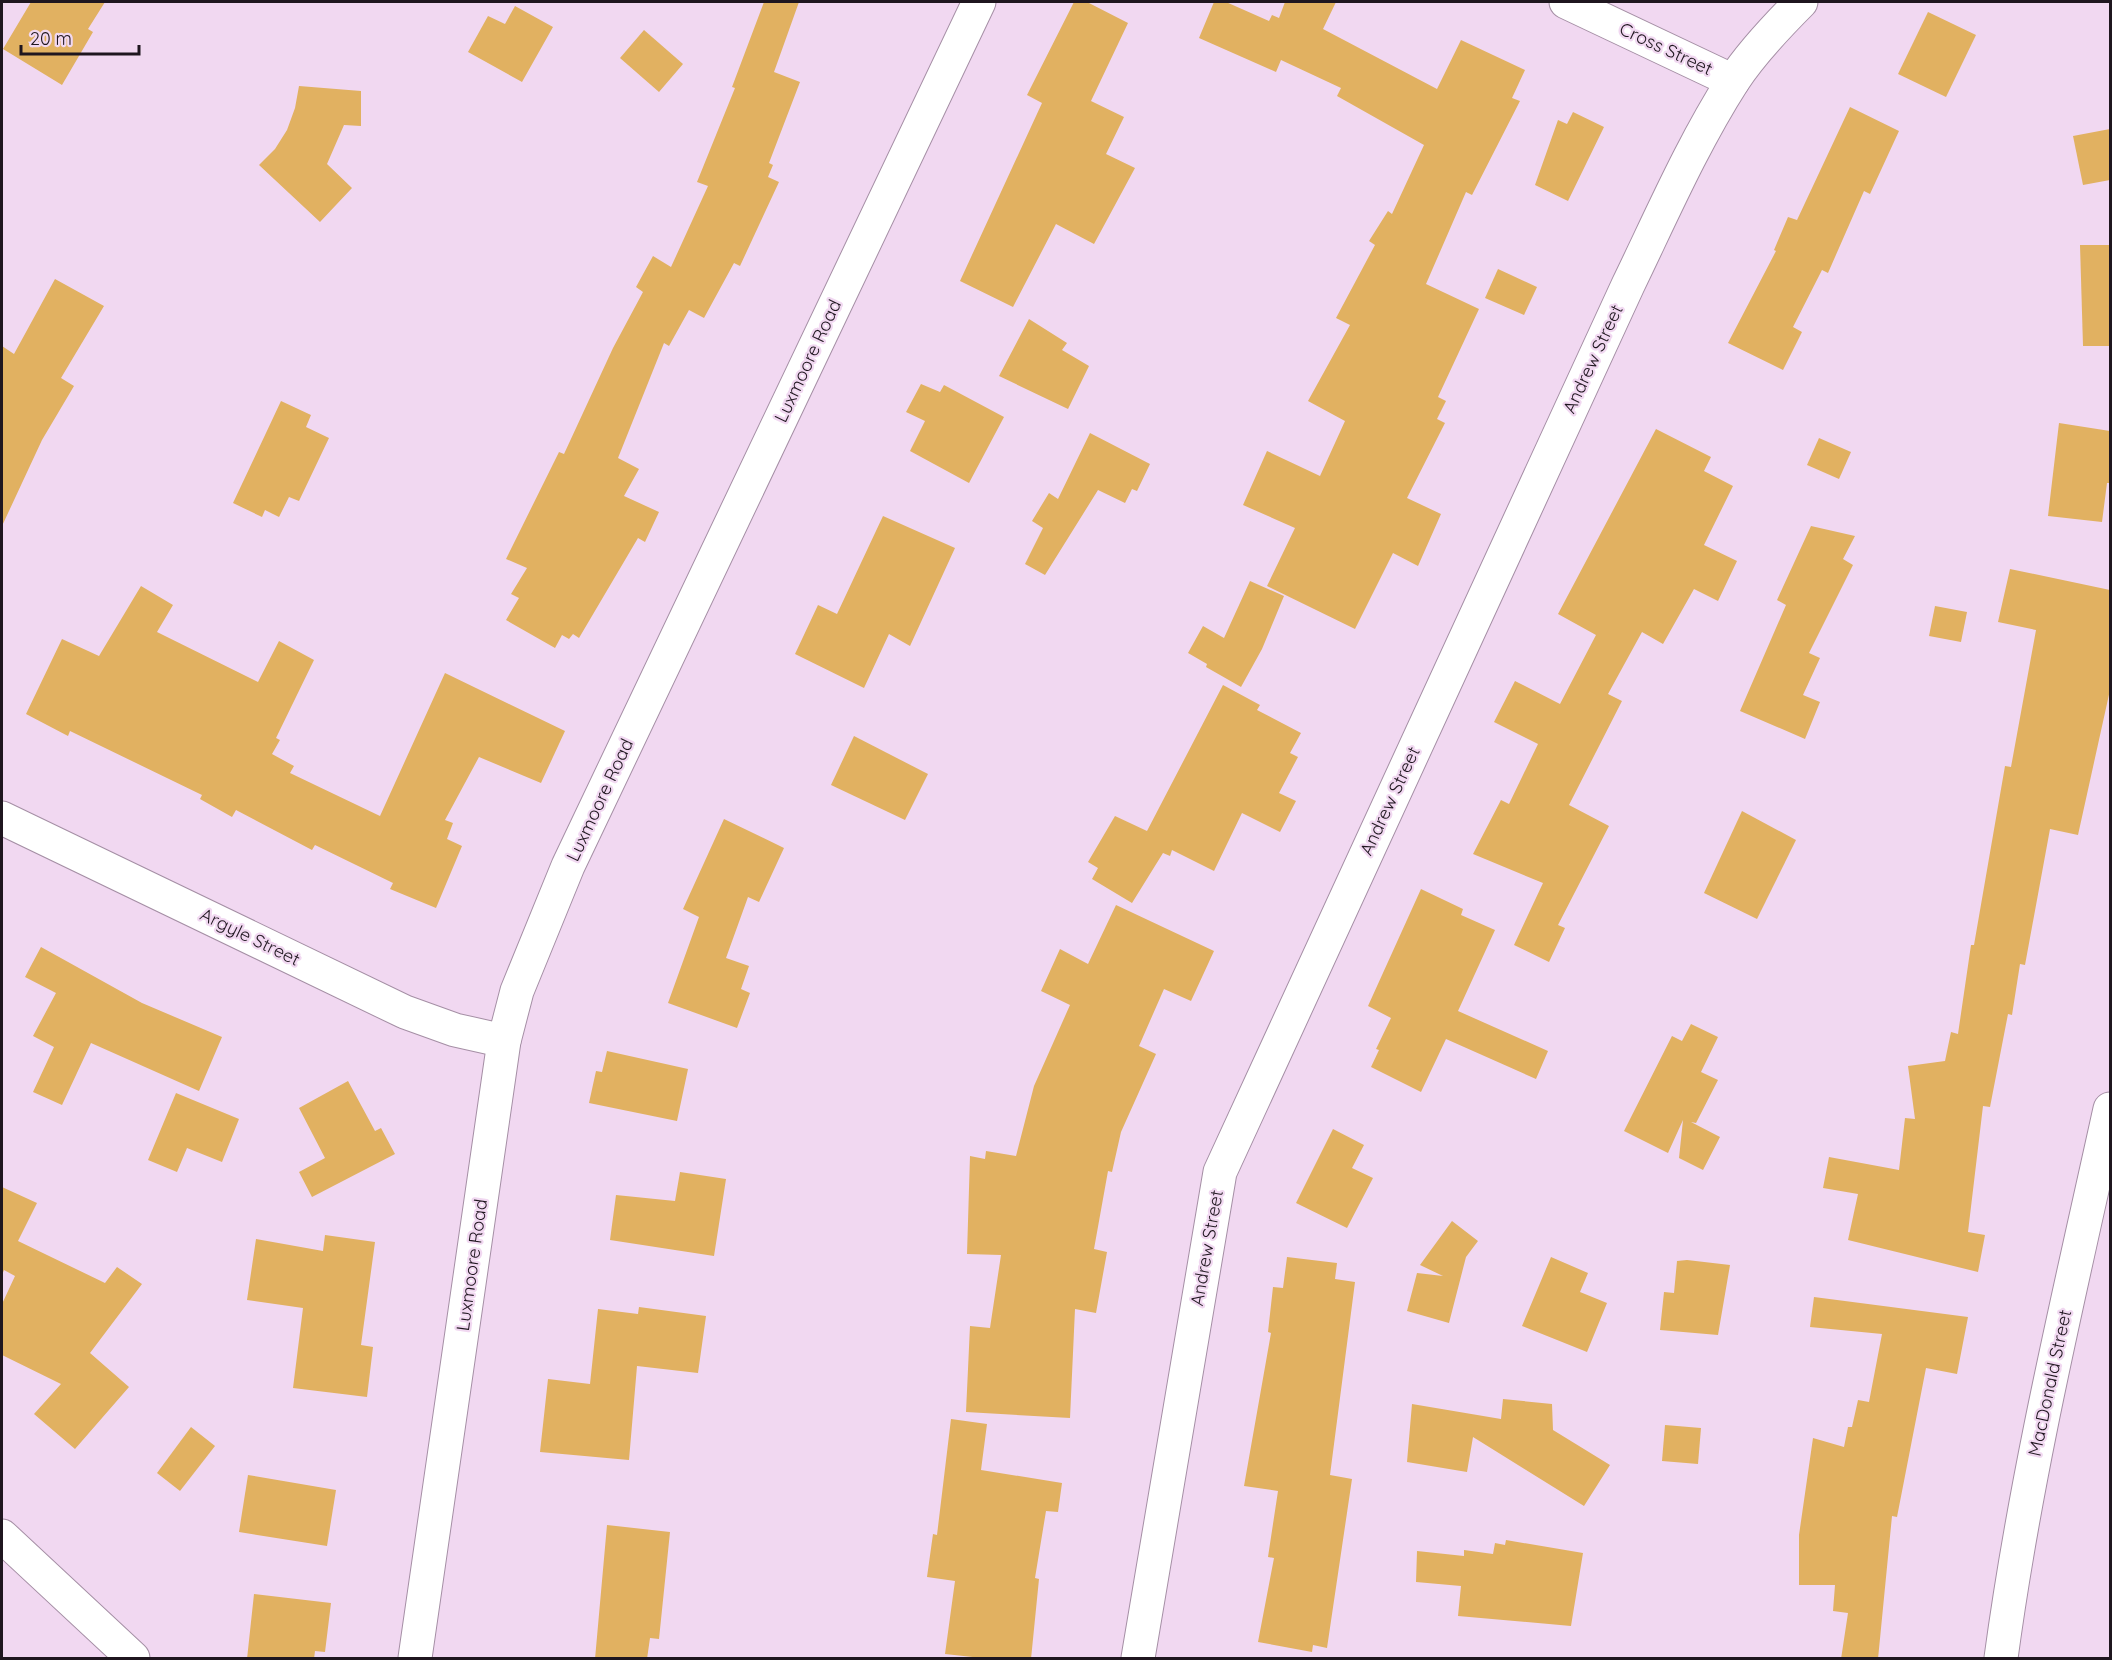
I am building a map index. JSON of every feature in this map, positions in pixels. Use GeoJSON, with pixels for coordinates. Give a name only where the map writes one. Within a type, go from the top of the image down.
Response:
{"type":"FeatureCollection","features":[{"type":"Feature","properties":{"kind":"street","name":"Luxmoore Road"},"geometry":{"type":"LineString","coordinates":[[415,1659],[504,1041],[517,991],[568,866],[979,2]]}},
{"type":"Feature","properties":{"kind":"street","name":"Cross Street"},"geometry":{"type":"LineString","coordinates":[[1566,2],[1733,81]]}},
{"type":"Feature","properties":{"kind":"street","name":"Andrew Street"},"geometry":{"type":"LineString","coordinates":[[1138,1659],[1220,1172],[1628,285],[1686,167],[1733,81],[1774,30],[1802,2]]}},
{"type":"Feature","properties":{"kind":"street","name":"Argyle Street"},"geometry":{"type":"LineString","coordinates":[[2,818],[405,1012],[455,1030],[504,1041]]}},
{"type":"Feature","properties":{"kind":"street","name":"MacDonald Street"},"geometry":{"type":"LineString","coordinates":[[2001,1659],[2012,1572],[2044,1408],[2110,1109]]}},
{"type":"Feature","properties":{"kind":"street"},"geometry":{"type":"LineString","coordinates":[[2,1536],[133,1659]]}},
{"type":"Feature","properties":{"kind":"building"},"geometry":{"type":"Polygon","coordinates":[[[31,2],[105,2],[88,29],[93,32],[62,85],[3,49],[31,2]]]}},
{"type":"Feature","properties":{"kind":"building"},"geometry":{"type":"Polygon","coordinates":[[[764,2],[799,2],[774,72],[800,82],[769,163],[773,165],[768,177],[779,182],[740,266],[734,263],[704,318],[689,310],[669,346],[664,343],[618,458],[639,469],[624,496],[659,512],[645,542],[638,538],[579,638],[573,634],[569,639],[562,635],[555,648],[506,620],[519,598],[511,594],[527,568],[506,559],[559,452],[564,454],[613,348],[643,292],[636,287],[653,256],[671,267],[708,186],[697,182],[735,88],[732,87],[764,2]]]}},
{"type":"Feature","properties":{"kind":"building"},"geometry":{"type":"Polygon","coordinates":[[[1074,2],[1087,2],[1128,23],[1091,101],[1124,117],[1106,154],[1135,168],[1094,244],[1056,224],[1013,307],[960,281],[1042,103],[1027,95],[1074,2]]]}},
{"type":"Feature","properties":{"kind":"building"},"geometry":{"type":"Polygon","coordinates":[[[1214,2],[1226,2],[1269,21],[1272,15],[1279,18],[1285,2],[1336,2],[1323,29],[1437,89],[1461,40],[1525,70],[1512,98],[1520,101],[1472,195],[1466,192],[1426,284],[1479,309],[1438,397],[1446,401],[1437,419],[1445,423],[1407,498],[1441,514],[1418,566],[1393,553],[1355,629],[1267,586],[1295,528],[1243,505],[1267,451],[1320,476],[1345,421],[1308,401],[1350,325],[1336,318],[1375,245],[1369,241],[1388,211],[1392,214],[1424,145],[1337,96],[1341,88],[1281,60],[1276,72],[1199,38],[1214,2]]]}},
{"type":"Feature","properties":{"kind":"building"},"geometry":{"type":"Polygon","coordinates":[[[515,6],[553,27],[522,82],[468,52],[488,16],[505,24],[515,6]]]}},
{"type":"Feature","properties":{"kind":"building"},"geometry":{"type":"Polygon","coordinates":[[[1928,12],[1976,35],[1946,97],[1898,74],[1928,12]]]}},
{"type":"Feature","properties":{"kind":"building"},"geometry":{"type":"Polygon","coordinates":[[[644,30],[683,64],[659,92],[620,58],[644,30]]]}},
{"type":"Feature","properties":{"kind":"building"},"geometry":{"type":"Polygon","coordinates":[[[299,86],[361,91],[361,126],[344,125],[327,164],[352,188],[320,222],[259,165],[275,149],[287,130],[295,108],[299,86]]]}},
{"type":"Feature","properties":{"kind":"building"},"geometry":{"type":"Polygon","coordinates":[[[1850,107],[1899,131],[1870,194],[1864,191],[1828,273],[1822,270],[1793,327],[1802,332],[1783,370],[1728,343],[1776,251],[1774,250],[1788,217],[1797,220],[1850,107]]]}},
{"type":"Feature","properties":{"kind":"building"},"geometry":{"type":"Polygon","coordinates":[[[1573,112],[1604,127],[1568,201],[1535,185],[1558,120],[1567,124],[1573,112]]]}},
{"type":"Feature","properties":{"kind":"building"},"geometry":{"type":"Polygon","coordinates":[[[2110,129],[2110,180],[2083,185],[2073,136],[2110,129]]]}},
{"type":"Feature","properties":{"kind":"building"},"geometry":{"type":"Polygon","coordinates":[[[2080,245],[2110,245],[2110,346],[2083,346],[2080,245]]]}},
{"type":"Feature","properties":{"kind":"building"},"geometry":{"type":"Polygon","coordinates":[[[1498,269],[1537,287],[1524,315],[1485,298],[1498,269]]]}},
{"type":"Feature","properties":{"kind":"building"},"geometry":{"type":"Polygon","coordinates":[[[55,279],[104,306],[61,378],[74,386],[42,440],[2,526],[2,346],[14,354],[55,279]]]}},
{"type":"Feature","properties":{"kind":"building"},"geometry":{"type":"Polygon","coordinates":[[[1029,319],[1067,343],[1062,350],[1089,366],[1068,409],[999,376],[1029,319]]]}},
{"type":"Feature","properties":{"kind":"building"},"geometry":{"type":"Polygon","coordinates":[[[921,384],[940,392],[944,385],[1004,417],[969,483],[910,451],[925,421],[906,412],[921,384]]]}},
{"type":"Feature","properties":{"kind":"building"},"geometry":{"type":"Polygon","coordinates":[[[281,401],[311,415],[306,427],[329,438],[299,501],[289,497],[279,517],[265,510],[262,517],[233,503],[281,401]]]}},
{"type":"Feature","properties":{"kind":"building"},"geometry":{"type":"Polygon","coordinates":[[[2059,423],[2110,431],[2110,483],[2107,483],[2102,522],[2048,516],[2059,423]]]}},
{"type":"Feature","properties":{"kind":"building"},"geometry":{"type":"Polygon","coordinates":[[[1656,429],[1711,457],[1704,471],[1733,486],[1704,545],[1737,561],[1718,601],[1694,589],[1663,644],[1642,632],[1608,694],[1622,701],[1569,805],[1609,826],[1558,925],[1565,928],[1549,962],[1514,945],[1543,883],[1473,854],[1501,800],[1509,804],[1538,744],[1494,722],[1515,681],[1560,704],[1596,635],[1558,614],[1656,429]]]}},
{"type":"Feature","properties":{"kind":"building"},"geometry":{"type":"Polygon","coordinates":[[[1090,433],[1150,464],[1137,491],[1132,489],[1125,503],[1098,490],[1045,575],[1025,564],[1043,528],[1032,521],[1049,493],[1058,499],[1090,433]]]}},
{"type":"Feature","properties":{"kind":"building"},"geometry":{"type":"Polygon","coordinates":[[[1819,438],[1851,452],[1839,479],[1807,465],[1819,438]]]}},
{"type":"Feature","properties":{"kind":"building"},"geometry":{"type":"Polygon","coordinates":[[[883,516],[955,548],[910,646],[889,634],[864,688],[795,654],[818,605],[837,614],[883,516]]]}},
{"type":"Feature","properties":{"kind":"building"},"geometry":{"type":"Polygon","coordinates":[[[1811,526],[1855,536],[1843,559],[1853,565],[1809,653],[1820,658],[1803,695],[1820,702],[1805,739],[1740,711],[1786,605],[1777,600],[1811,526]]]}},
{"type":"Feature","properties":{"kind":"building"},"geometry":{"type":"Polygon","coordinates":[[[2010,569],[2110,590],[2110,690],[2078,835],[2050,829],[2025,965],[2020,964],[2012,1015],[2008,1014],[1990,1107],[1983,1106],[1968,1232],[1985,1235],[1978,1272],[1848,1240],[1858,1194],[1823,1188],[1829,1157],[1899,1170],[1905,1118],[1915,1119],[1908,1066],[1945,1061],[1951,1032],[1958,1034],[1971,945],[1974,945],[2005,766],[2011,767],[2036,630],[1998,622],[2010,569]]]}},
{"type":"Feature","properties":{"kind":"building"},"geometry":{"type":"Polygon","coordinates":[[[1250,581],[1284,596],[1262,649],[1241,687],[1206,667],[1207,664],[1188,653],[1203,626],[1224,638],[1250,581]]]}},
{"type":"Feature","properties":{"kind":"building"},"geometry":{"type":"Polygon","coordinates":[[[141,586],[173,605],[157,632],[258,682],[279,641],[314,660],[276,738],[280,740],[272,754],[294,766],[290,773],[380,816],[445,673],[565,731],[541,783],[479,757],[445,820],[453,823],[447,839],[462,846],[436,908],[390,889],[393,883],[315,845],[312,850],[236,810],[232,817],[200,799],[202,795],[70,731],[68,736],[26,714],[62,639],[99,656],[141,586]]]}},
{"type":"Feature","properties":{"kind":"building"},"geometry":{"type":"Polygon","coordinates":[[[1935,606],[1967,612],[1961,642],[1929,636],[1935,606]]]}},
{"type":"Feature","properties":{"kind":"building"},"geometry":{"type":"Polygon","coordinates":[[[1223,685],[1260,705],[1257,710],[1301,733],[1290,753],[1298,757],[1279,793],[1296,801],[1280,832],[1242,813],[1214,871],[1172,850],[1170,856],[1163,853],[1132,903],[1092,879],[1098,868],[1088,862],[1115,816],[1147,831],[1223,685]]]}},
{"type":"Feature","properties":{"kind":"building"},"geometry":{"type":"Polygon","coordinates":[[[854,736],[928,774],[905,820],[831,785],[854,736]]]}},
{"type":"Feature","properties":{"kind":"building"},"geometry":{"type":"Polygon","coordinates":[[[1742,811],[1796,840],[1757,919],[1704,893],[1742,811]]]}},
{"type":"Feature","properties":{"kind":"building"},"geometry":{"type":"Polygon","coordinates":[[[724,819],[784,848],[759,902],[748,897],[726,958],[749,966],[741,989],[750,993],[737,1028],[668,1003],[699,917],[683,909],[724,819]]]}},
{"type":"Feature","properties":{"kind":"building"},"geometry":{"type":"Polygon","coordinates":[[[1421,889],[1463,909],[1461,915],[1495,930],[1458,1011],[1548,1051],[1536,1079],[1446,1039],[1421,1092],[1371,1067],[1379,1050],[1376,1049],[1391,1018],[1368,1006],[1421,889]]]}},
{"type":"Feature","properties":{"kind":"building"},"geometry":{"type":"Polygon","coordinates":[[[1116,905],[1214,951],[1191,1001],[1164,989],[1139,1046],[1156,1054],[1121,1132],[1112,1172],[1108,1171],[1094,1249],[1107,1252],[1096,1313],[1075,1309],[1070,1418],[966,1412],[970,1326],[990,1328],[1001,1255],[967,1254],[970,1156],[985,1159],[986,1151],[1016,1156],[1034,1086],[1070,1005],[1041,991],[1060,949],[1088,964],[1116,905]]]}},
{"type":"Feature","properties":{"kind":"building"},"geometry":{"type":"Polygon","coordinates":[[[41,947],[142,1003],[222,1037],[199,1091],[91,1043],[62,1105],[33,1092],[54,1047],[33,1036],[56,993],[25,977],[41,947]]]}},
{"type":"Feature","properties":{"kind":"building"},"geometry":{"type":"Polygon","coordinates":[[[1691,1024],[1718,1037],[1701,1072],[1718,1080],[1696,1123],[1691,1122],[1720,1137],[1703,1170],[1679,1158],[1683,1120],[1668,1153],[1624,1131],[1672,1036],[1682,1041],[1691,1024]]]}},
{"type":"Feature","properties":{"kind":"building"},"geometry":{"type":"Polygon","coordinates":[[[607,1051],[688,1069],[677,1121],[589,1103],[596,1071],[602,1072],[607,1051]]]}},
{"type":"Feature","properties":{"kind":"building"},"geometry":{"type":"Polygon","coordinates":[[[348,1081],[375,1131],[381,1128],[395,1154],[312,1197],[299,1172],[325,1158],[299,1108],[348,1081]]]}},
{"type":"Feature","properties":{"kind":"building"},"geometry":{"type":"Polygon","coordinates":[[[176,1093],[239,1119],[222,1162],[187,1148],[177,1172],[148,1160],[176,1093]]]}},
{"type":"Feature","properties":{"kind":"building"},"geometry":{"type":"Polygon","coordinates":[[[1333,1129],[1364,1145],[1352,1168],[1373,1178],[1347,1228],[1296,1203],[1333,1129]]]}},
{"type":"Feature","properties":{"kind":"building"},"geometry":{"type":"Polygon","coordinates":[[[680,1172],[726,1179],[714,1256],[610,1240],[616,1195],[675,1201],[680,1172]]]}},
{"type":"Feature","properties":{"kind":"building"},"geometry":{"type":"Polygon","coordinates":[[[2,1187],[37,1203],[18,1241],[105,1283],[117,1267],[142,1284],[90,1353],[129,1387],[75,1449],[34,1414],[61,1384],[2,1355],[2,1304],[15,1276],[4,1270],[2,1275],[2,1187]]]}},
{"type":"Feature","properties":{"kind":"building"},"geometry":{"type":"Polygon","coordinates":[[[1452,1221],[1478,1241],[1466,1257],[1449,1323],[1407,1311],[1417,1273],[1443,1276],[1420,1265],[1452,1221]]]}},
{"type":"Feature","properties":{"kind":"building"},"geometry":{"type":"Polygon","coordinates":[[[325,1235],[375,1242],[361,1345],[373,1347],[367,1397],[293,1388],[303,1308],[247,1300],[256,1239],[323,1251],[325,1235]]]}},
{"type":"Feature","properties":{"kind":"building"},"geometry":{"type":"Polygon","coordinates":[[[1287,1257],[1337,1263],[1335,1279],[1355,1282],[1330,1475],[1352,1479],[1327,1648],[1313,1645],[1312,1652],[1258,1642],[1274,1558],[1268,1557],[1278,1491],[1244,1486],[1271,1333],[1268,1332],[1273,1287],[1283,1288],[1287,1257]]]}},
{"type":"Feature","properties":{"kind":"building"},"geometry":{"type":"Polygon","coordinates":[[[1551,1257],[1588,1273],[1580,1292],[1607,1303],[1587,1352],[1522,1326],[1551,1257]]]}},
{"type":"Feature","properties":{"kind":"building"},"geometry":{"type":"Polygon","coordinates":[[[1677,1261],[1730,1265],[1718,1335],[1660,1330],[1664,1292],[1674,1293],[1677,1261]]]}},
{"type":"Feature","properties":{"kind":"building"},"geometry":{"type":"Polygon","coordinates":[[[1814,1297],[1968,1317],[1957,1374],[1926,1368],[1897,1517],[1892,1516],[1878,1659],[1841,1659],[1848,1613],[1833,1611],[1835,1585],[1799,1585],[1799,1535],[1813,1438],[1844,1447],[1848,1427],[1852,1427],[1858,1400],[1869,1402],[1882,1334],[1810,1327],[1814,1297]]]}},
{"type":"Feature","properties":{"kind":"building"},"geometry":{"type":"Polygon","coordinates":[[[639,1307],[706,1316],[698,1373],[637,1366],[629,1460],[540,1452],[548,1379],[590,1384],[598,1309],[638,1314],[639,1307]]]}},
{"type":"Feature","properties":{"kind":"building"},"geometry":{"type":"Polygon","coordinates":[[[1503,1399],[1552,1404],[1553,1430],[1610,1465],[1584,1506],[1473,1437],[1467,1472],[1407,1462],[1412,1404],[1501,1419],[1503,1399]]]}},
{"type":"Feature","properties":{"kind":"building"},"geometry":{"type":"Polygon","coordinates":[[[951,1419],[987,1424],[981,1470],[1062,1483],[1058,1512],[1046,1511],[1035,1578],[1039,1579],[1031,1659],[991,1659],[945,1654],[955,1581],[927,1577],[933,1534],[937,1535],[951,1419]]]}},
{"type":"Feature","properties":{"kind":"building"},"geometry":{"type":"Polygon","coordinates":[[[1665,1425],[1701,1428],[1698,1464],[1662,1461],[1665,1425]]]}},
{"type":"Feature","properties":{"kind":"building"},"geometry":{"type":"Polygon","coordinates":[[[191,1427],[215,1446],[180,1491],[157,1473],[191,1427]]]}},
{"type":"Feature","properties":{"kind":"building"},"geometry":{"type":"Polygon","coordinates":[[[248,1475],[336,1490],[327,1546],[239,1532],[248,1475]]]}},
{"type":"Feature","properties":{"kind":"building"},"geometry":{"type":"Polygon","coordinates":[[[607,1525],[670,1532],[659,1639],[650,1638],[647,1659],[595,1659],[607,1525]]]}},
{"type":"Feature","properties":{"kind":"building"},"geometry":{"type":"Polygon","coordinates":[[[1506,1540],[1583,1553],[1571,1626],[1458,1616],[1461,1586],[1416,1582],[1417,1551],[1464,1556],[1464,1550],[1493,1554],[1495,1543],[1505,1545],[1506,1540]]]}},
{"type":"Feature","properties":{"kind":"building"},"geometry":{"type":"Polygon","coordinates":[[[254,1594],[331,1603],[325,1652],[315,1651],[314,1659],[247,1659],[254,1594]]]}}]}
